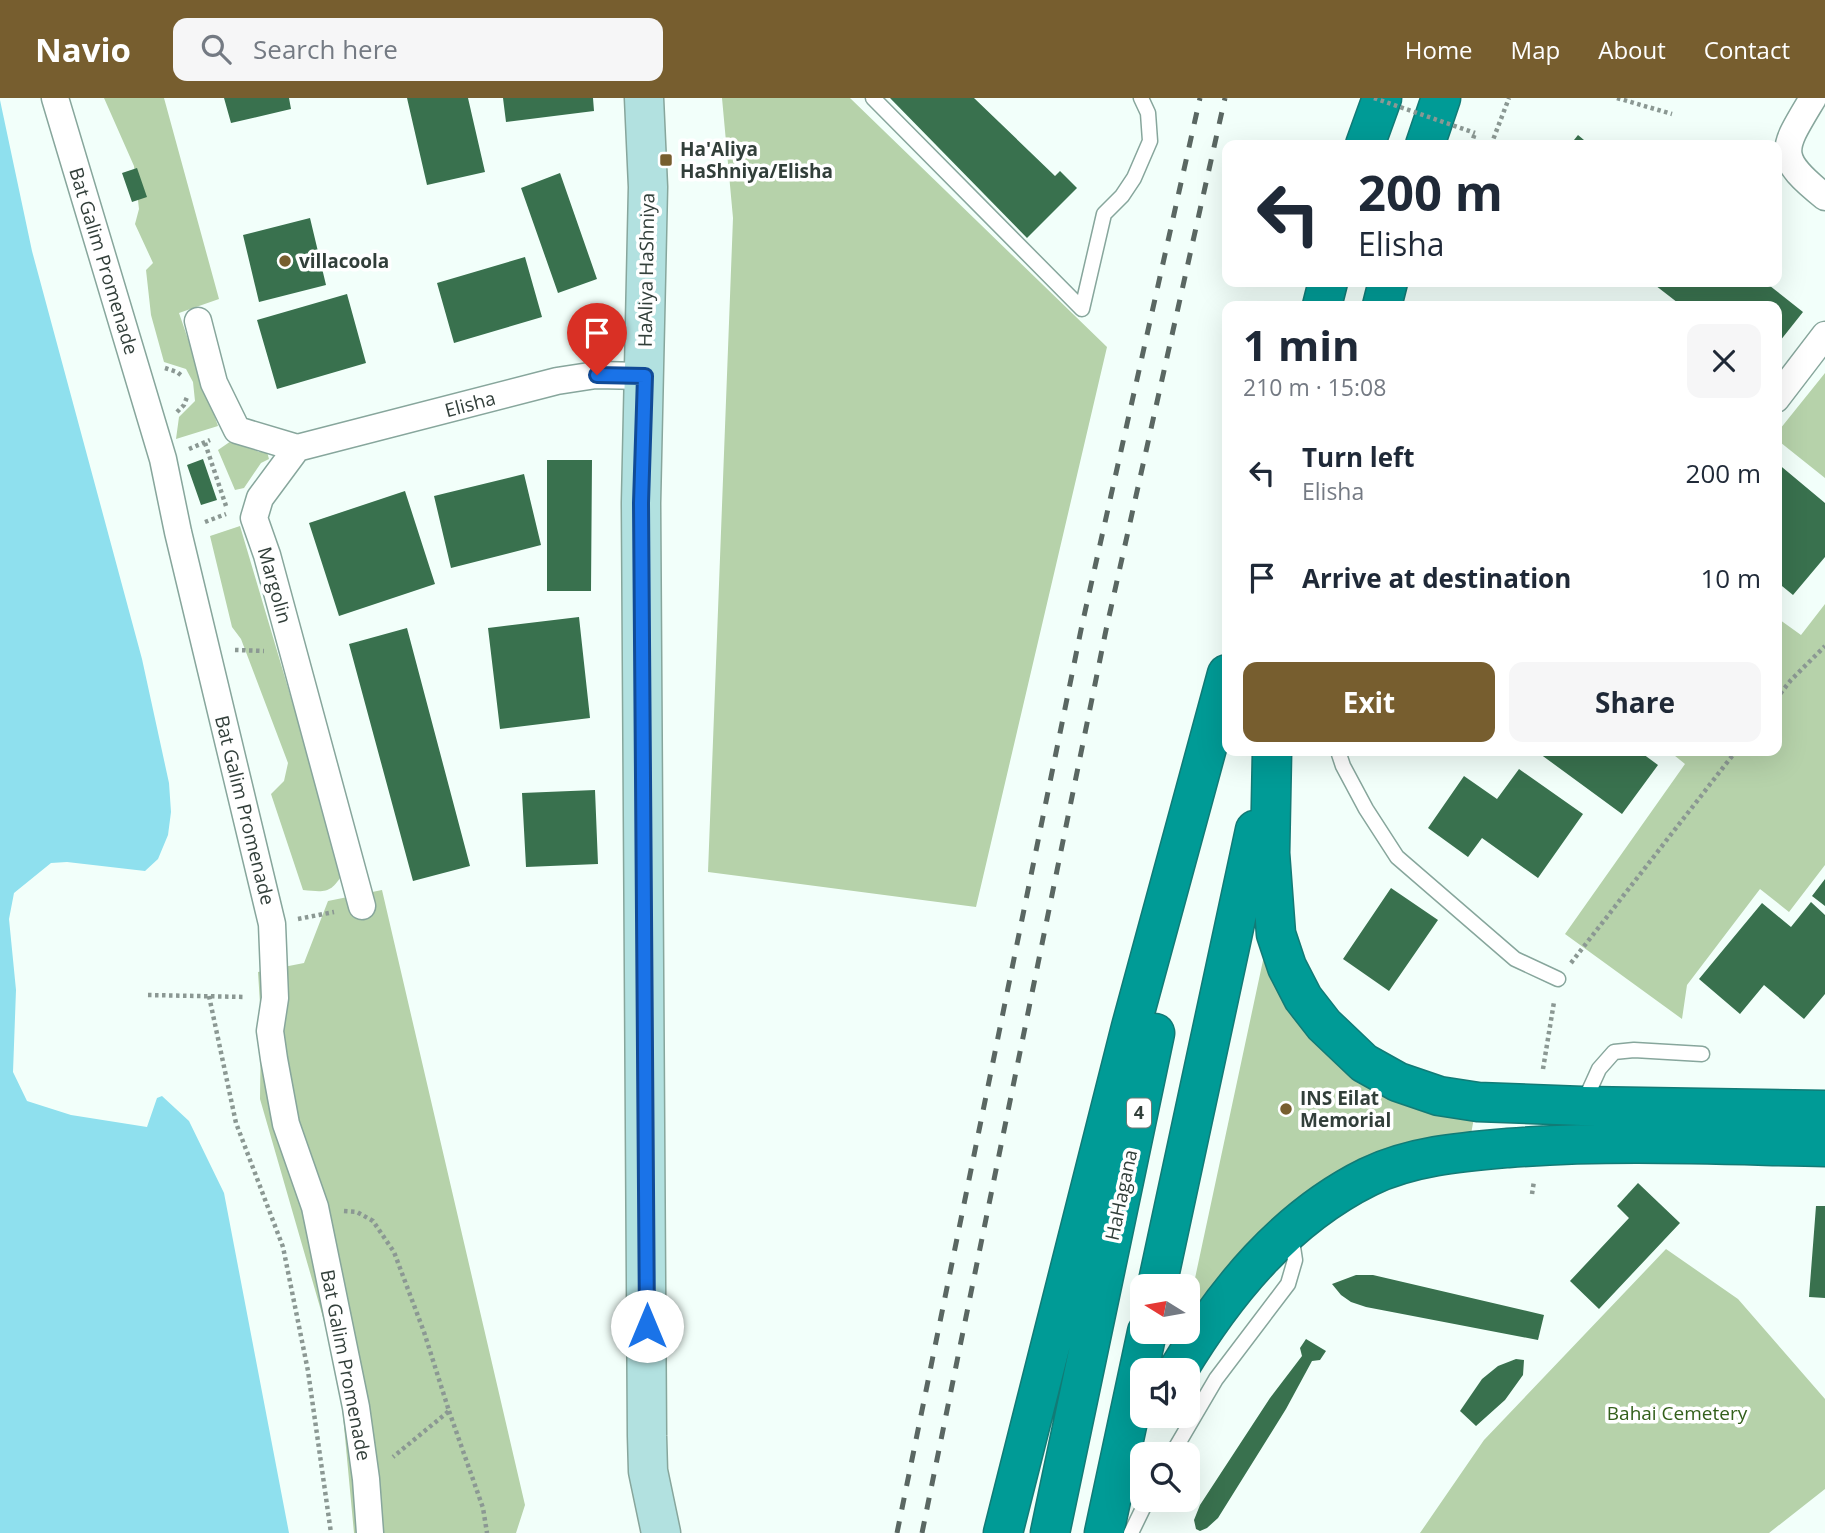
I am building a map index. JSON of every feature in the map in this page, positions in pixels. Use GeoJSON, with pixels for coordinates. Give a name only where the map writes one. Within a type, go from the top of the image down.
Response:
{"type":"FeatureCollection","features":[{"type":"Feature","properties":{"kind":"highway"},"geometry":{"type":"LineString","coordinates":[[1367,140],[1382,98]]}},
{"type":"Feature","properties":{"kind":"highway"},"geometry":{"type":"LineString","coordinates":[[1427,140],[1441,98]]}},
{"type":"Feature","properties":{"kind":"highway"},"geometry":{"type":"LineString","coordinates":[[1003,1533],[1131,1027],[1222,692]]}},
{"type":"Feature","properties":{"kind":"highway","name":"HaHagana"},"geometry":{"type":"LineString","coordinates":[[1051,1533],[1222,716]]}},
{"type":"Feature","properties":{"kind":"highway"},"geometry":{"type":"LineString","coordinates":[[1160,1274],[1271,756]]}},
{"type":"Feature","properties":{"kind":"highway"},"geometry":{"type":"LineString","coordinates":[[1272,756],[1269,853],[1276,934],[1287,967],[1303,999],[1324,1025],[1364,1063],[1398,1082],[1439,1096],[1478,1102],[1582,1107],[1825,1110]]}},
{"type":"Feature","properties":{"kind":"highway"},"geometry":{"type":"LineString","coordinates":[[1186,1358],[1224,1301],[1264,1254],[1290,1230],[1324,1202],[1370,1176],[1419,1159],[1571,1143],[1825,1147]]}},
{"type":"Feature","properties":{"kind":"highway"},"geometry":{"type":"LineString","coordinates":[[1115,1526],[1145,1344]]}},
{"type":"Feature","properties":{"kind":"highway"},"geometry":{"type":"LineString","coordinates":[[1115,1526],[1135,1448],[1146,1428]]}},
{"type":"Feature","properties":{"kind":"street","name":"Bat Galim Promenade"},"geometry":{"type":"LineString","coordinates":[[55,98],[163,459],[272,924],[275,998],[270,1031],[274,1059],[286,1124],[315,1207],[356,1407],[370,1533]]}},
{"type":"Feature","properties":{"kind":"street","name":"HaAliya HaShniya"},"geometry":{"type":"LineString","coordinates":[[644,98],[648,187],[641,517],[647,1436],[648,1471],[661,1533]]}},
{"type":"Feature","properties":{"kind":"street"},"geometry":{"type":"LineString","coordinates":[[1814,98],[1792,132],[1787,147],[1788,157],[1793,168],[1804,180],[1825,197]]}},
{"type":"Feature","properties":{"kind":"street"},"geometry":{"type":"LineString","coordinates":[[198,321],[214,383],[237,430],[298,448]]}},
{"type":"Feature","properties":{"kind":"street"},"geometry":{"type":"LineString","coordinates":[[1782,391],[1825,335]]}},
{"type":"Feature","properties":{"kind":"street","name":"Elisha"},"geometry":{"type":"LineString","coordinates":[[298,448],[557,381],[597,375],[645,376]]}},
{"type":"Feature","properties":{"kind":"street","name":"Margolin"},"geometry":{"type":"LineString","coordinates":[[298,448],[261,498],[254,518],[267,555],[362,906]]}},
{"type":"Feature","properties":{"kind":"lane"},"geometry":{"type":"LineString","coordinates":[[873,98],[1082,309],[1104,214],[1134,178],[1150,141],[1148,113],[1141,98]]}},
{"type":"Feature","properties":{"kind":"lane"},"geometry":{"type":"LineString","coordinates":[[1340,756],[1366,809],[1397,857],[1514,959],[1558,979]]}},
{"type":"Feature","properties":{"kind":"lane"},"geometry":{"type":"LineString","coordinates":[[1582,1107],[1599,1069],[1614,1052],[1634,1050],[1702,1054]]}},
{"type":"Feature","properties":{"kind":"lane"},"geometry":{"type":"LineString","coordinates":[[1179,1442],[1216,1379],[1288,1283],[1295,1260],[1290,1230]]}},
{"type":"Feature","properties":{"kind":"lane"},"geometry":{"type":"LineString","coordinates":[[1115,1526],[1132,1512]]}},
{"type":"Feature","properties":{"kind":"path"},"geometry":{"type":"LineString","coordinates":[[1374,98],[1475,133],[1473,140]]}},
{"type":"Feature","properties":{"kind":"path"},"geometry":{"type":"LineString","coordinates":[[1494,140],[1509,98]]}},
{"type":"Feature","properties":{"kind":"path"},"geometry":{"type":"LineString","coordinates":[[1617,98],[1672,114]]}},
{"type":"Feature","properties":{"kind":"path"},"geometry":{"type":"LineString","coordinates":[[163,459],[237,430]]}},
{"type":"Feature","properties":{"kind":"path"},"geometry":{"type":"LineString","coordinates":[[178,532],[229,513],[205,443]]}},
{"type":"Feature","properties":{"kind":"path"},"geometry":{"type":"LineString","coordinates":[[1782,691],[1825,646]]}},
{"type":"Feature","properties":{"kind":"path"},"geometry":{"type":"LineString","coordinates":[[206,650],[293,652]]}},
{"type":"Feature","properties":{"kind":"path"},"geometry":{"type":"LineString","coordinates":[[1541,1078],[1558,979],[1732,756]]}},
{"type":"Feature","properties":{"kind":"path"},"geometry":{"type":"LineString","coordinates":[[272,924],[362,906]]}},
{"type":"Feature","properties":{"kind":"path"},"geometry":{"type":"LineString","coordinates":[[148,995],[275,998]]}},
{"type":"Feature","properties":{"kind":"path"},"geometry":{"type":"LineString","coordinates":[[209,996],[236,1123],[284,1247],[308,1371],[331,1533]]}},
{"type":"Feature","properties":{"kind":"path"},"geometry":{"type":"LineString","coordinates":[[1532,1194],[1535,1177]]}},
{"type":"Feature","properties":{"kind":"path"},"geometry":{"type":"LineString","coordinates":[[315,1207],[357,1212],[373,1221],[394,1252],[483,1508],[486,1533]]}},
{"type":"Feature","properties":{"kind":"path"},"geometry":{"type":"LineString","coordinates":[[366,1479],[449,1411]]}},
{"type":"Feature","properties":{"kind":"green space"},"geometry":{"type":"Polygon","coordinates":[[[104,98],[164,98],[219,299],[179,313],[218,426],[176,439],[179,417],[195,401],[193,382],[186,369],[164,362],[151,315],[146,270],[153,263],[135,224],[139,209],[134,166],[104,98]]]}},
{"type":"Feature","properties":{"kind":"green space"},"geometry":{"type":"Polygon","coordinates":[[[722,98],[850,98],[1107,347],[976,907],[708,872],[733,218],[722,98]]]}},
{"type":"Feature","properties":{"kind":"green space"},"geometry":{"type":"Polygon","coordinates":[[[1825,373],[1825,478],[1782,444],[1782,427],[1825,373]]]}},
{"type":"Feature","properties":{"kind":"green space"},"geometry":{"type":"Polygon","coordinates":[[[234,439],[259,452],[267,452],[269,459],[261,463],[244,488],[235,490],[218,450],[234,439]]]}},
{"type":"Feature","properties":{"kind":"green space"},"geometry":{"type":"Polygon","coordinates":[[[240,526],[343,873],[335,885],[327,890],[303,890],[271,794],[284,781],[288,763],[241,639],[232,627],[210,536],[240,526]]]}},
{"type":"Feature","properties":{"kind":"green space"},"geometry":{"type":"Polygon","coordinates":[[[1825,604],[1825,865],[1789,912],[1760,889],[1687,985],[1682,1019],[1565,934],[1685,764],[1675,756],[1782,756],[1782,621],[1801,635],[1825,604]]]}},
{"type":"Feature","properties":{"kind":"green space"},"geometry":{"type":"Polygon","coordinates":[[[382,890],[525,1505],[516,1533],[354,1533],[339,1373],[260,1099],[261,1019],[258,972],[304,963],[328,901],[382,890]]]}},
{"type":"Feature","properties":{"kind":"green space"},"geometry":{"type":"Polygon","coordinates":[[[1268,937],[1282,987],[1475,1113],[1470,1139],[1420,1145],[1200,1322],[1200,1274],[1196,1274],[1268,937]]]}},
{"type":"Feature","properties":{"kind":"green space","name":"Bahai Cemetery"},"geometry":{"type":"Polygon","coordinates":[[[1666,1249],[1738,1299],[1825,1399],[1825,1489],[1769,1533],[1420,1533],[1484,1440],[1666,1249]]]}},
{"type":"Feature","properties":{"kind":"water"},"geometry":{"type":"Polygon","coordinates":[[[0,100],[32,251],[142,659],[169,783],[171,812],[168,835],[158,859],[145,871],[67,862],[51,863],[14,893],[9,919],[16,990],[13,1072],[27,1101],[71,1115],[147,1127],[157,1098],[162,1096],[189,1121],[224,1193],[289,1533],[0,1533],[0,100]]]}},
{"type":"Feature","properties":{"kind":"building"},"geometry":{"type":"Polygon","coordinates":[[[224,98],[289,98],[291,109],[231,123],[224,98]]]}},
{"type":"Feature","properties":{"kind":"building"},"geometry":{"type":"Polygon","coordinates":[[[407,98],[468,98],[485,172],[427,185],[407,98]]]}},
{"type":"Feature","properties":{"kind":"building"},"geometry":{"type":"Polygon","coordinates":[[[503,98],[593,98],[594,111],[506,122],[503,98]]]}},
{"type":"Feature","properties":{"kind":"building"},"geometry":{"type":"Polygon","coordinates":[[[890,98],[974,98],[1055,176],[1060,171],[1077,188],[1027,238],[890,98]]]}},
{"type":"Feature","properties":{"kind":"building"},"geometry":{"type":"Polygon","coordinates":[[[137,168],[147,197],[132,202],[122,173],[137,168]]]}},
{"type":"Feature","properties":{"kind":"building"},"geometry":{"type":"Polygon","coordinates":[[[560,173],[597,279],[558,293],[521,188],[560,173]]]}},
{"type":"Feature","properties":{"kind":"building"},"geometry":{"type":"Polygon","coordinates":[[[310,218],[326,285],[259,302],[243,235],[310,218]]]}},
{"type":"Feature","properties":{"kind":"building"},"geometry":{"type":"Polygon","coordinates":[[[525,257],[542,317],[454,343],[437,283],[525,257]]]}},
{"type":"Feature","properties":{"kind":"building"},"geometry":{"type":"Polygon","coordinates":[[[1657,287],[1771,287],[1803,312],[1782,338],[1782,301],[1676,301],[1657,287]]]}},
{"type":"Feature","properties":{"kind":"building"},"geometry":{"type":"Polygon","coordinates":[[[347,294],[366,363],[277,389],[257,320],[347,294]]]}},
{"type":"Feature","properties":{"kind":"building"},"geometry":{"type":"Polygon","coordinates":[[[203,459],[217,500],[201,505],[187,465],[203,459]]]}},
{"type":"Feature","properties":{"kind":"building"},"geometry":{"type":"Polygon","coordinates":[[[547,460],[592,460],[591,591],[547,591],[547,460]]]}},
{"type":"Feature","properties":{"kind":"building"},"geometry":{"type":"Polygon","coordinates":[[[1782,467],[1825,503],[1825,557],[1793,595],[1782,586],[1782,467]]]}},
{"type":"Feature","properties":{"kind":"building"},"geometry":{"type":"Polygon","coordinates":[[[524,474],[541,545],[451,568],[434,496],[524,474]]]}},
{"type":"Feature","properties":{"kind":"building"},"geometry":{"type":"Polygon","coordinates":[[[405,491],[435,584],[339,616],[309,523],[405,491]]]}},
{"type":"Feature","properties":{"kind":"building"},"geometry":{"type":"Polygon","coordinates":[[[579,617],[590,718],[500,729],[488,628],[579,617]]]}},
{"type":"Feature","properties":{"kind":"building"},"geometry":{"type":"Polygon","coordinates":[[[407,628],[470,866],[413,881],[349,644],[407,628]]]}},
{"type":"Feature","properties":{"kind":"building"},"geometry":{"type":"Polygon","coordinates":[[[1543,756],[1646,756],[1658,765],[1622,814],[1543,756]]]}},
{"type":"Feature","properties":{"kind":"building"},"geometry":{"type":"Polygon","coordinates":[[[1519,769],[1583,814],[1538,878],[1482,838],[1468,857],[1428,828],[1464,776],[1497,799],[1519,769]]]}},
{"type":"Feature","properties":{"kind":"building"},"geometry":{"type":"Polygon","coordinates":[[[595,790],[598,864],[526,867],[522,793],[595,790]]]}},
{"type":"Feature","properties":{"kind":"building"},"geometry":{"type":"Polygon","coordinates":[[[1825,879],[1825,906],[1812,896],[1825,879]]]}},
{"type":"Feature","properties":{"kind":"building"},"geometry":{"type":"Polygon","coordinates":[[[1391,888],[1438,920],[1389,991],[1343,959],[1391,888]]]}},
{"type":"Feature","properties":{"kind":"building"},"geometry":{"type":"Polygon","coordinates":[[[1811,902],[1825,915],[1825,994],[1804,1019],[1764,985],[1740,1014],[1699,979],[1762,903],[1791,927],[1811,902]]]}},
{"type":"Feature","properties":{"kind":"building"},"geometry":{"type":"Polygon","coordinates":[[[1638,1183],[1680,1223],[1599,1309],[1570,1281],[1629,1218],[1617,1206],[1638,1183]]]}},
{"type":"Feature","properties":{"kind":"building"},"geometry":{"type":"Polygon","coordinates":[[[1816,1206],[1825,1206],[1825,1298],[1809,1297],[1816,1206]]]}},
{"type":"Feature","properties":{"kind":"building"},"geometry":{"type":"Polygon","coordinates":[[[1356,1275],[1373,1275],[1544,1315],[1538,1340],[1351,1302],[1332,1284],[1356,1275]]]}},
{"type":"Feature","properties":{"kind":"building"},"geometry":{"type":"Polygon","coordinates":[[[1306,1339],[1326,1351],[1320,1360],[1312,1361],[1286,1409],[1218,1518],[1207,1528],[1200,1531],[1196,1529],[1194,1520],[1197,1512],[1200,1512],[1200,1505],[1270,1398],[1302,1356],[1300,1348],[1306,1339]]]}},
{"type":"Feature","properties":{"kind":"building"},"geometry":{"type":"Polygon","coordinates":[[[1516,1359],[1524,1360],[1523,1375],[1505,1400],[1476,1426],[1460,1411],[1482,1379],[1498,1366],[1516,1359]]]}},
{"type":"Feature","properties":{"kind":"railway"},"geometry":{"type":"LineString","coordinates":[[897,1533],[1082,625],[1200,98]]}},
{"type":"Feature","properties":{"kind":"railway"},"geometry":{"type":"LineString","coordinates":[[922,1533],[1106,630],[1225,98]]}},
{"type":"Feature","properties":{"kind":"place","name":"Ha'Aliya HaShniya/Elisha"},"geometry":{"type":"Point","coordinates":[666,160]}},
{"type":"Feature","properties":{"kind":"place","name":"villacoola"},"geometry":{"type":"Point","coordinates":[285,261]}},
{"type":"Feature","properties":{"kind":"place","name":"INS Eilat Memorial"},"geometry":{"type":"Point","coordinates":[1286,1109]}},
{"type":"Feature","properties":{"kind":"route"},"geometry":{"type":"LineString","coordinates":[[597,375],[645,376],[641,503],[647,1326]]}}]}
